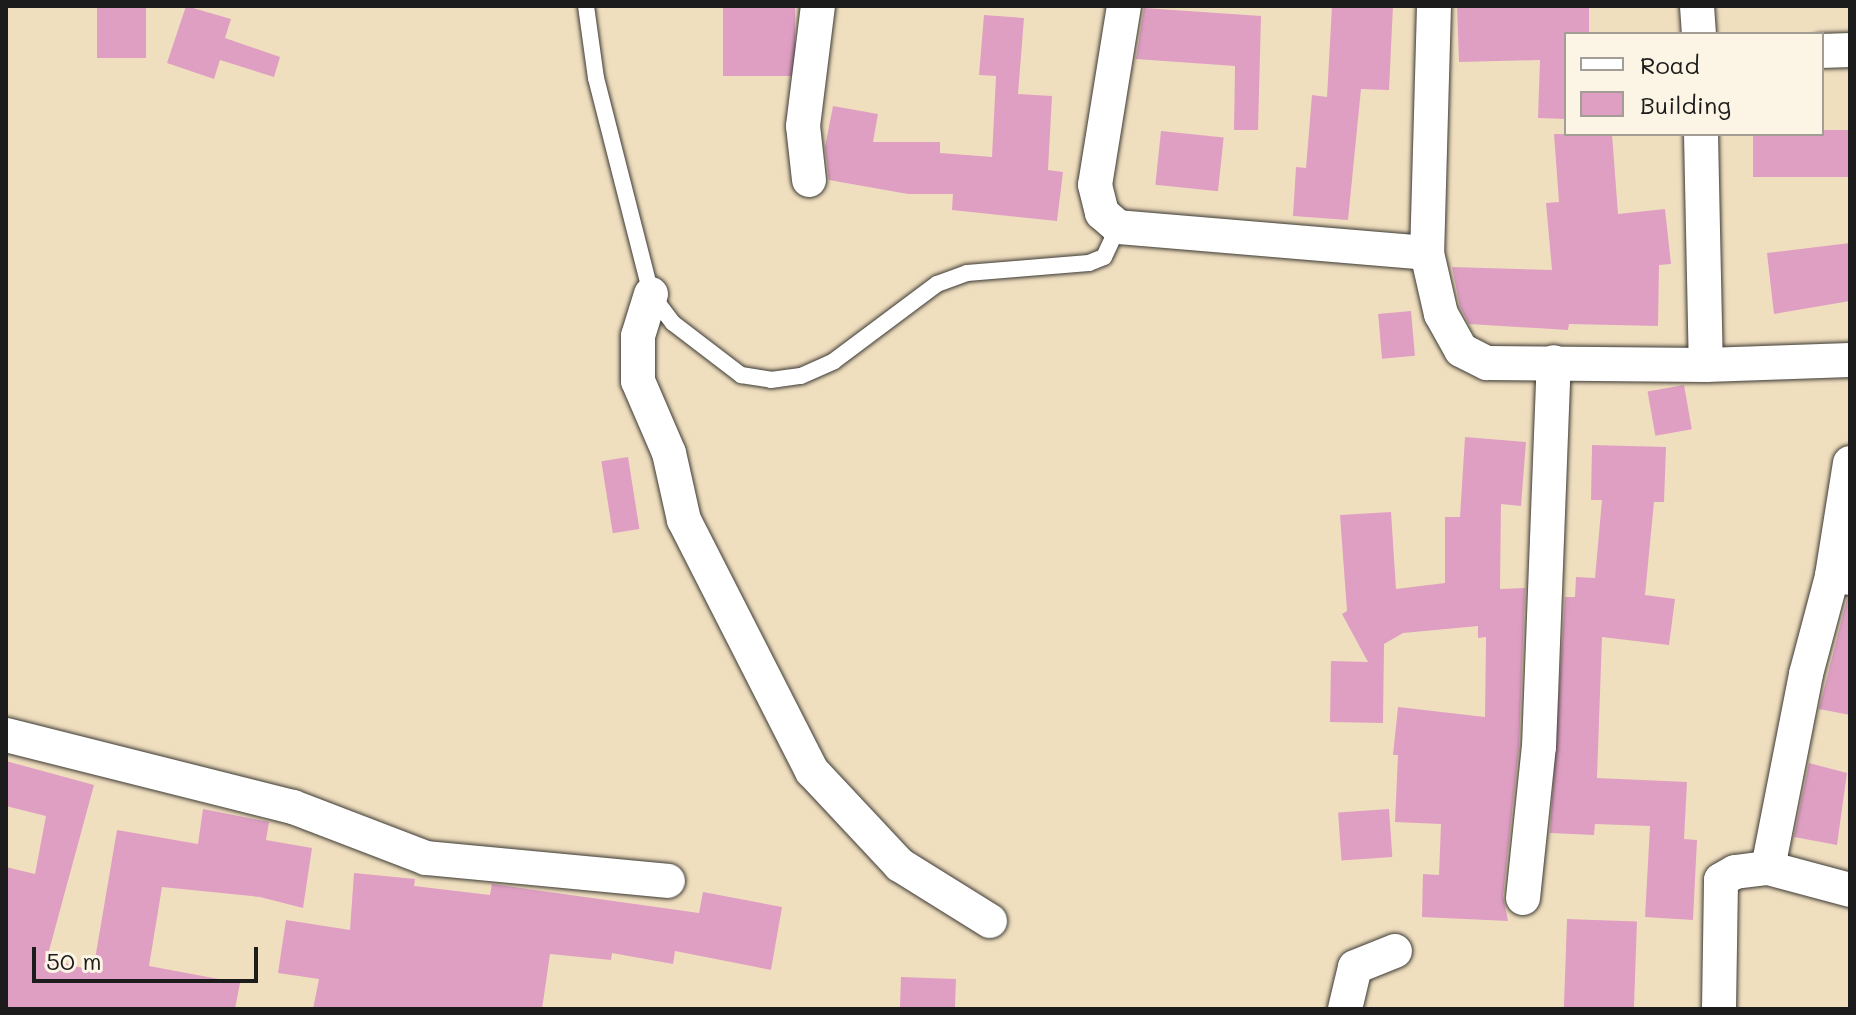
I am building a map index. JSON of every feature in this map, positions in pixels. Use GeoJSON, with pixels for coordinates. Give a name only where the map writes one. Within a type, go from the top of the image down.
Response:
{"type":"FeatureCollection","features":[{"type":"Feature","properties":{"kind":"street"},"geometry":{"type":"LineString","coordinates":[[809,180],[803,126],[818,6]]}},
{"type":"Feature","properties":{"kind":"street"},"geometry":{"type":"LineString","coordinates":[[1124,6],[1095,185],[1102,213],[1118,227],[1427,253]]}},
{"type":"Feature","properties":{"kind":"street"},"geometry":{"type":"LineString","coordinates":[[1434,6],[1427,253],[1441,314],[1461,350],[1487,363],[1706,365],[1850,360]]}},
{"type":"Feature","properties":{"kind":"street"},"geometry":{"type":"LineString","coordinates":[[1697,6],[1699,32]]}},
{"type":"Feature","properties":{"kind":"street"},"geometry":{"type":"LineString","coordinates":[[1824,51],[1850,50]]}},
{"type":"Feature","properties":{"kind":"street"},"geometry":{"type":"LineString","coordinates":[[1701,136],[1706,365]]}},
{"type":"Feature","properties":{"kind":"street"},"geometry":{"type":"LineString","coordinates":[[651,294],[638,336],[638,381],[669,453],[684,520],[812,771],[900,865],[990,921]]}},
{"type":"Feature","properties":{"kind":"street"},"geometry":{"type":"LineString","coordinates":[[1523,898],[1539,747],[1554,362]]}},
{"type":"Feature","properties":{"kind":"street"},"geometry":{"type":"LineString","coordinates":[[1768,868],[1806,674],[1841,577],[1850,463]]}},
{"type":"Feature","properties":{"kind":"street"},"geometry":{"type":"LineString","coordinates":[[6,735],[293,807],[426,858],[668,881]]}},
{"type":"Feature","properties":{"kind":"street"},"geometry":{"type":"LineString","coordinates":[[1719,1009],[1721,880],[1735,872],[1768,868],[1850,890]]}},
{"type":"Feature","properties":{"kind":"street"},"geometry":{"type":"LineString","coordinates":[[1345,1009],[1355,967],[1395,951]]}},
{"type":"Feature","properties":{"kind":"lane"},"geometry":{"type":"LineString","coordinates":[[586,6],[596,78],[651,294],[673,323],[741,375],[786,378],[834,361],[937,284],[1001,266],[1089,263],[1104,257],[1118,227]]}},
{"type":"Feature","properties":{"kind":"building"},"geometry":{"type":"Polygon","coordinates":[[[97,6],[146,6],[146,58],[97,58],[97,6]]]}},
{"type":"Feature","properties":{"kind":"building"},"geometry":{"type":"Polygon","coordinates":[[[186,6],[231,19],[225,38],[280,57],[274,77],[220,60],[214,79],[167,63],[186,6]]]}},
{"type":"Feature","properties":{"kind":"building"},"geometry":{"type":"Polygon","coordinates":[[[723,6],[795,6],[795,76],[723,76],[723,6]]]}},
{"type":"Feature","properties":{"kind":"building"},"geometry":{"type":"Polygon","coordinates":[[[1332,6],[1393,6],[1389,90],[1361,89],[1348,220],[1293,216],[1296,167],[1306,168],[1312,95],[1327,97],[1332,6]]]}},
{"type":"Feature","properties":{"kind":"building"},"geometry":{"type":"Polygon","coordinates":[[[1457,6],[1589,6],[1589,32],[1564,32],[1564,119],[1538,118],[1540,60],[1459,62],[1457,6]]]}},
{"type":"Feature","properties":{"kind":"building"},"geometry":{"type":"Polygon","coordinates":[[[1144,8],[1261,16],[1258,130],[1234,130],[1235,66],[1136,59],[1144,8]]]}},
{"type":"Feature","properties":{"kind":"building"},"geometry":{"type":"Polygon","coordinates":[[[984,15],[1024,18],[1018,94],[1052,96],[1048,170],[1063,172],[1057,221],[952,210],[953,194],[908,194],[829,180],[825,147],[833,106],[878,114],[873,142],[940,142],[940,153],[992,157],[996,76],[979,75],[984,15]]]}},
{"type":"Feature","properties":{"kind":"building"},"geometry":{"type":"Polygon","coordinates":[[[1824,130],[1850,130],[1850,177],[1753,177],[1753,136],[1824,136],[1824,130]]]}},
{"type":"Feature","properties":{"kind":"building"},"geometry":{"type":"Polygon","coordinates":[[[1161,131],[1224,138],[1218,191],[1155,185],[1161,131]]]}},
{"type":"Feature","properties":{"kind":"building"},"geometry":{"type":"Polygon","coordinates":[[[1554,134],[1612,136],[1618,214],[1665,209],[1671,264],[1659,265],[1658,326],[1569,324],[1568,330],[1469,324],[1460,307],[1452,267],[1552,270],[1546,203],[1559,202],[1554,134]]]}},
{"type":"Feature","properties":{"kind":"building"},"geometry":{"type":"Polygon","coordinates":[[[1850,243],[1850,301],[1774,314],[1767,253],[1850,243]]]}},
{"type":"Feature","properties":{"kind":"building"},"geometry":{"type":"Polygon","coordinates":[[[1411,311],[1415,356],[1382,359],[1378,314],[1411,311]]]}},
{"type":"Feature","properties":{"kind":"building"},"geometry":{"type":"Polygon","coordinates":[[[1684,385],[1692,429],[1655,436],[1648,391],[1684,385]]]}},
{"type":"Feature","properties":{"kind":"building"},"geometry":{"type":"Polygon","coordinates":[[[1465,437],[1526,442],[1521,506],[1501,504],[1500,589],[1525,588],[1519,746],[1503,896],[1508,921],[1422,917],[1423,874],[1439,875],[1441,824],[1395,822],[1398,755],[1393,755],[1398,707],[1485,717],[1486,637],[1478,638],[1478,626],[1403,633],[1384,644],[1383,723],[1330,722],[1331,661],[1368,662],[1342,614],[1347,611],[1340,515],[1391,512],[1396,589],[1445,583],[1445,517],[1460,517],[1465,437]]]}},
{"type":"Feature","properties":{"kind":"building"},"geometry":{"type":"Polygon","coordinates":[[[1592,445],[1666,447],[1664,502],[1654,502],[1645,595],[1675,599],[1669,645],[1602,637],[1597,778],[1687,782],[1684,839],[1697,840],[1693,920],[1645,917],[1650,826],[1595,824],[1594,835],[1550,833],[1565,597],[1575,597],[1576,577],[1595,578],[1602,500],[1591,500],[1592,445]]]}},
{"type":"Feature","properties":{"kind":"building"},"geometry":{"type":"Polygon","coordinates":[[[628,457],[639,529],[613,533],[601,461],[628,457]]]}},
{"type":"Feature","properties":{"kind":"building"},"geometry":{"type":"Polygon","coordinates":[[[1847,599],[1850,599],[1850,715],[1819,709],[1847,599]]]}},
{"type":"Feature","properties":{"kind":"building"},"geometry":{"type":"Polygon","coordinates":[[[6,761],[94,785],[47,958],[93,971],[117,830],[198,844],[203,809],[269,822],[266,840],[312,848],[303,908],[260,897],[162,887],[149,966],[240,983],[235,1009],[6,1009],[6,867],[35,874],[46,816],[6,806],[6,761]]]}},
{"type":"Feature","properties":{"kind":"building"},"geometry":{"type":"Polygon","coordinates":[[[1809,763],[1847,773],[1837,845],[1794,837],[1809,763]]]}},
{"type":"Feature","properties":{"kind":"building"},"geometry":{"type":"Polygon","coordinates":[[[1389,809],[1392,857],[1341,860],[1338,813],[1389,809]]]}},
{"type":"Feature","properties":{"kind":"building"},"geometry":{"type":"Polygon","coordinates":[[[354,873],[415,879],[414,886],[490,895],[492,884],[699,913],[703,892],[782,907],[771,970],[675,951],[673,964],[612,953],[611,960],[550,954],[542,1009],[313,1009],[319,979],[278,973],[286,920],[350,930],[354,873]]]}},
{"type":"Feature","properties":{"kind":"building"},"geometry":{"type":"Polygon","coordinates":[[[1567,919],[1637,921],[1634,1009],[1564,1009],[1567,919]]]}},
{"type":"Feature","properties":{"kind":"building"},"geometry":{"type":"Polygon","coordinates":[[[901,977],[956,979],[955,1009],[900,1009],[901,977]]]}}]}
